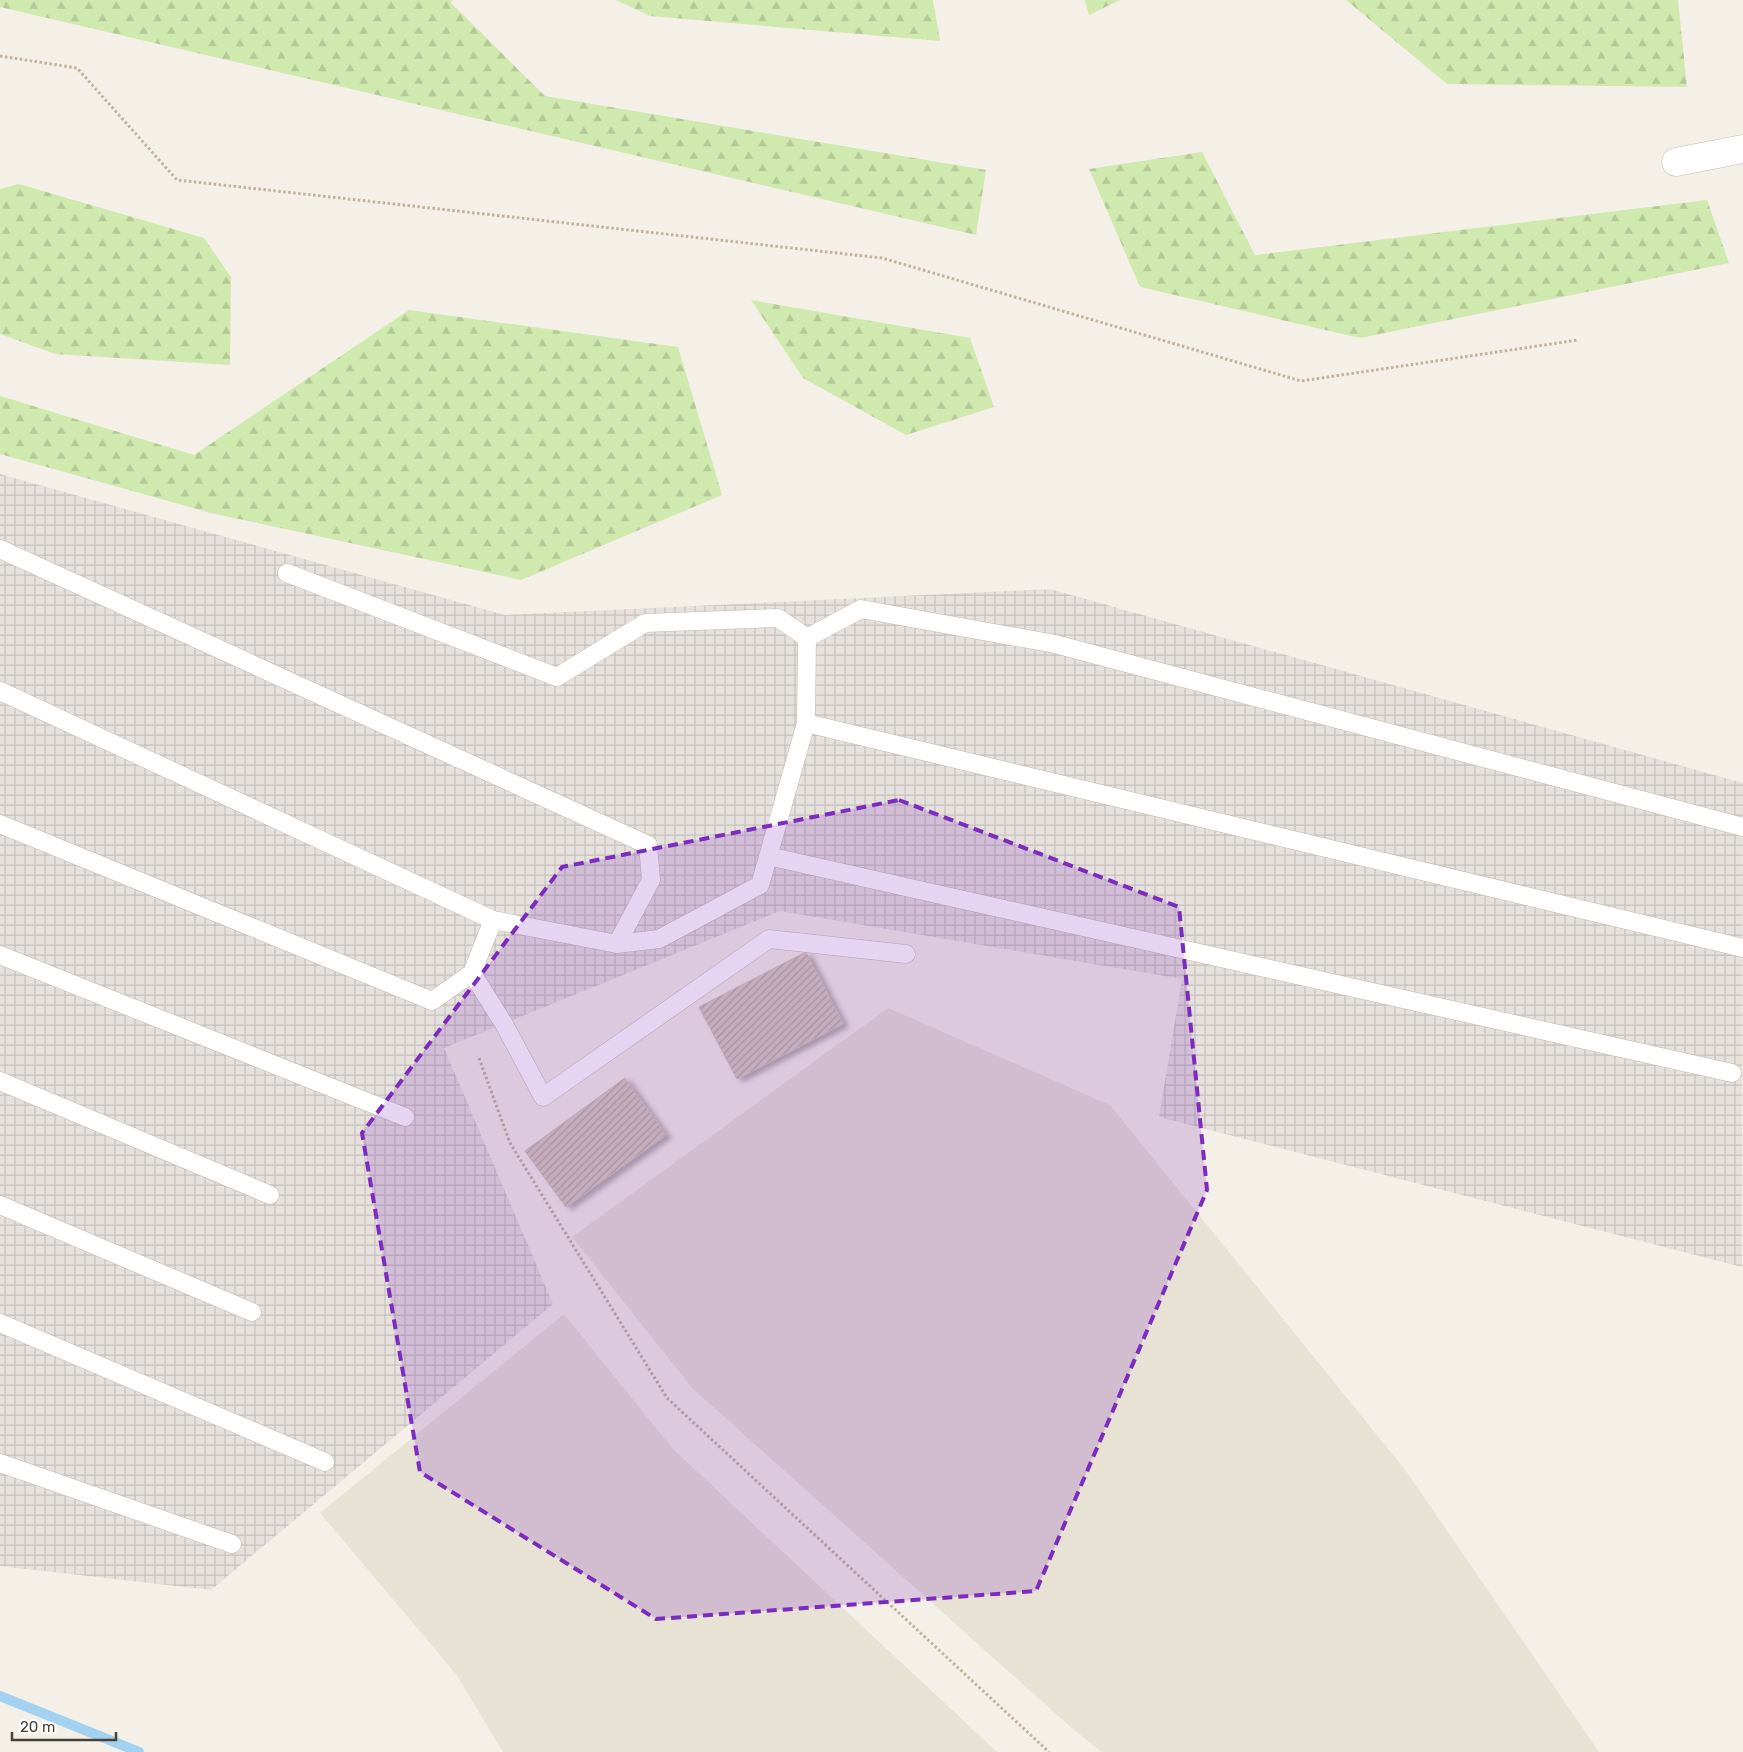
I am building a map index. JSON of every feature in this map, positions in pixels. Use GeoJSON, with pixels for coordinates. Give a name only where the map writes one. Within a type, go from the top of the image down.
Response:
{"type":"FeatureCollection","features":[{"type":"Feature","properties":{"kind":"street"},"geometry":{"type":"LineString","coordinates":[[1676,162],[1743,149]]}},
{"type":"Feature","properties":{"kind":"lane"},"geometry":{"type":"LineString","coordinates":[[0,549],[648,845],[651,880],[617,944]]}},
{"type":"Feature","properties":{"kind":"lane"},"geometry":{"type":"LineString","coordinates":[[287,573],[556,677],[646,623],[778,618],[807,638]]}},
{"type":"Feature","properties":{"kind":"lane"},"geometry":{"type":"LineString","coordinates":[[807,638],[861,609],[1055,644],[1743,827]]}},
{"type":"Feature","properties":{"kind":"lane"},"geometry":{"type":"LineString","coordinates":[[0,691],[493,920],[617,944],[659,939],[760,885],[806,724],[807,638]]}},
{"type":"Feature","properties":{"kind":"lane"},"geometry":{"type":"LineString","coordinates":[[806,724],[1743,948]]}},
{"type":"Feature","properties":{"kind":"lane"},"geometry":{"type":"LineString","coordinates":[[0,824],[432,1002],[472,973],[493,920]]}},
{"type":"Feature","properties":{"kind":"lane"},"geometry":{"type":"LineString","coordinates":[[768,856],[1732,1073]]}},
{"type":"Feature","properties":{"kind":"lane"},"geometry":{"type":"LineString","coordinates":[[472,973],[504,1024],[543,1097],[768,939],[906,954]]}},
{"type":"Feature","properties":{"kind":"lane"},"geometry":{"type":"LineString","coordinates":[[0,955],[405,1117]]}},
{"type":"Feature","properties":{"kind":"lane"},"geometry":{"type":"LineString","coordinates":[[0,1081],[270,1196]]}},
{"type":"Feature","properties":{"kind":"lane"},"geometry":{"type":"LineString","coordinates":[[0,1205],[252,1312]]}},
{"type":"Feature","properties":{"kind":"lane"},"geometry":{"type":"LineString","coordinates":[[0,1323],[324,1462]]}},
{"type":"Feature","properties":{"kind":"lane"},"geometry":{"type":"LineString","coordinates":[[0,1463],[232,1544]]}},
{"type":"Feature","properties":{"kind":"path"},"geometry":{"type":"LineString","coordinates":[[0,56],[77,68],[177,180],[882,258],[1301,381],[1578,340]]}},
{"type":"Feature","properties":{"kind":"path"},"geometry":{"type":"LineString","coordinates":[[479,1058],[510,1143],[667,1398],[1049,1752]]}},
{"type":"Feature","properties":{"kind":"highlighted area"},"geometry":{"type":"Polygon","coordinates":[[[899,800],[1179,907],[1207,1190],[1036,1591],[656,1619],[420,1472],[362,1133],[562,867],[899,800]]]}},
{"type":"Feature","properties":{"kind":"shaded area"},"geometry":{"type":"Polygon","coordinates":[[[0,474],[505,615],[1050,589],[1743,783],[1742,1267],[1159,1117],[1182,979],[780,911],[444,1048],[553,1304],[211,1590],[0,1566],[0,474]]]}},
{"type":"Feature","properties":{"kind":"shaded area"},"geometry":{"type":"Polygon","coordinates":[[[888,1008],[1110,1105],[1406,1471],[1599,1752],[1102,1752],[1074,1730],[693,1389],[572,1237],[888,1008]]]}},
{"type":"Feature","properties":{"kind":"shaded area"},"geometry":{"type":"Polygon","coordinates":[[[564,1314],[673,1449],[997,1752],[503,1752],[456,1674],[320,1513],[564,1314]]]}},
{"type":"Feature","properties":{"kind":"green space"},"geometry":{"type":"Polygon","coordinates":[[[0,0],[453,0],[451,3],[545,96],[986,170],[976,235],[0,7],[0,0]]]}},
{"type":"Feature","properties":{"kind":"green space"},"geometry":{"type":"Polygon","coordinates":[[[616,0],[933,0],[940,41],[650,16],[616,0]]]}},
{"type":"Feature","properties":{"kind":"green space"},"geometry":{"type":"Polygon","coordinates":[[[1085,0],[1120,0],[1089,15],[1085,0]]]}},
{"type":"Feature","properties":{"kind":"green space"},"geometry":{"type":"Polygon","coordinates":[[[1346,0],[1678,0],[1687,87],[1447,84],[1346,0]]]}},
{"type":"Feature","properties":{"kind":"green space"},"geometry":{"type":"Polygon","coordinates":[[[1202,152],[1255,255],[1707,200],[1729,263],[1360,338],[1140,287],[1089,169],[1202,152]]]}},
{"type":"Feature","properties":{"kind":"green space"},"geometry":{"type":"Polygon","coordinates":[[[19,184],[204,238],[231,277],[230,365],[55,354],[0,334],[0,189],[19,184]]]}},
{"type":"Feature","properties":{"kind":"green space"},"geometry":{"type":"Polygon","coordinates":[[[751,300],[970,338],[994,407],[906,435],[803,378],[751,300]]]}},
{"type":"Feature","properties":{"kind":"green space"},"geometry":{"type":"Polygon","coordinates":[[[409,310],[678,347],[722,495],[521,580],[211,513],[0,454],[0,396],[194,455],[409,310]]]}},
{"type":"Feature","properties":{"kind":"building"},"geometry":{"type":"Polygon","coordinates":[[[806,952],[843,1024],[737,1079],[699,1007],[806,952]]]}},
{"type":"Feature","properties":{"kind":"building"},"geometry":{"type":"Polygon","coordinates":[[[625,1078],[666,1135],[566,1207],[525,1151],[625,1078]]]}},
{"type":"Feature","properties":{"kind":"waterway"},"geometry":{"type":"LineString","coordinates":[[0,1696],[139,1752]]}}]}
